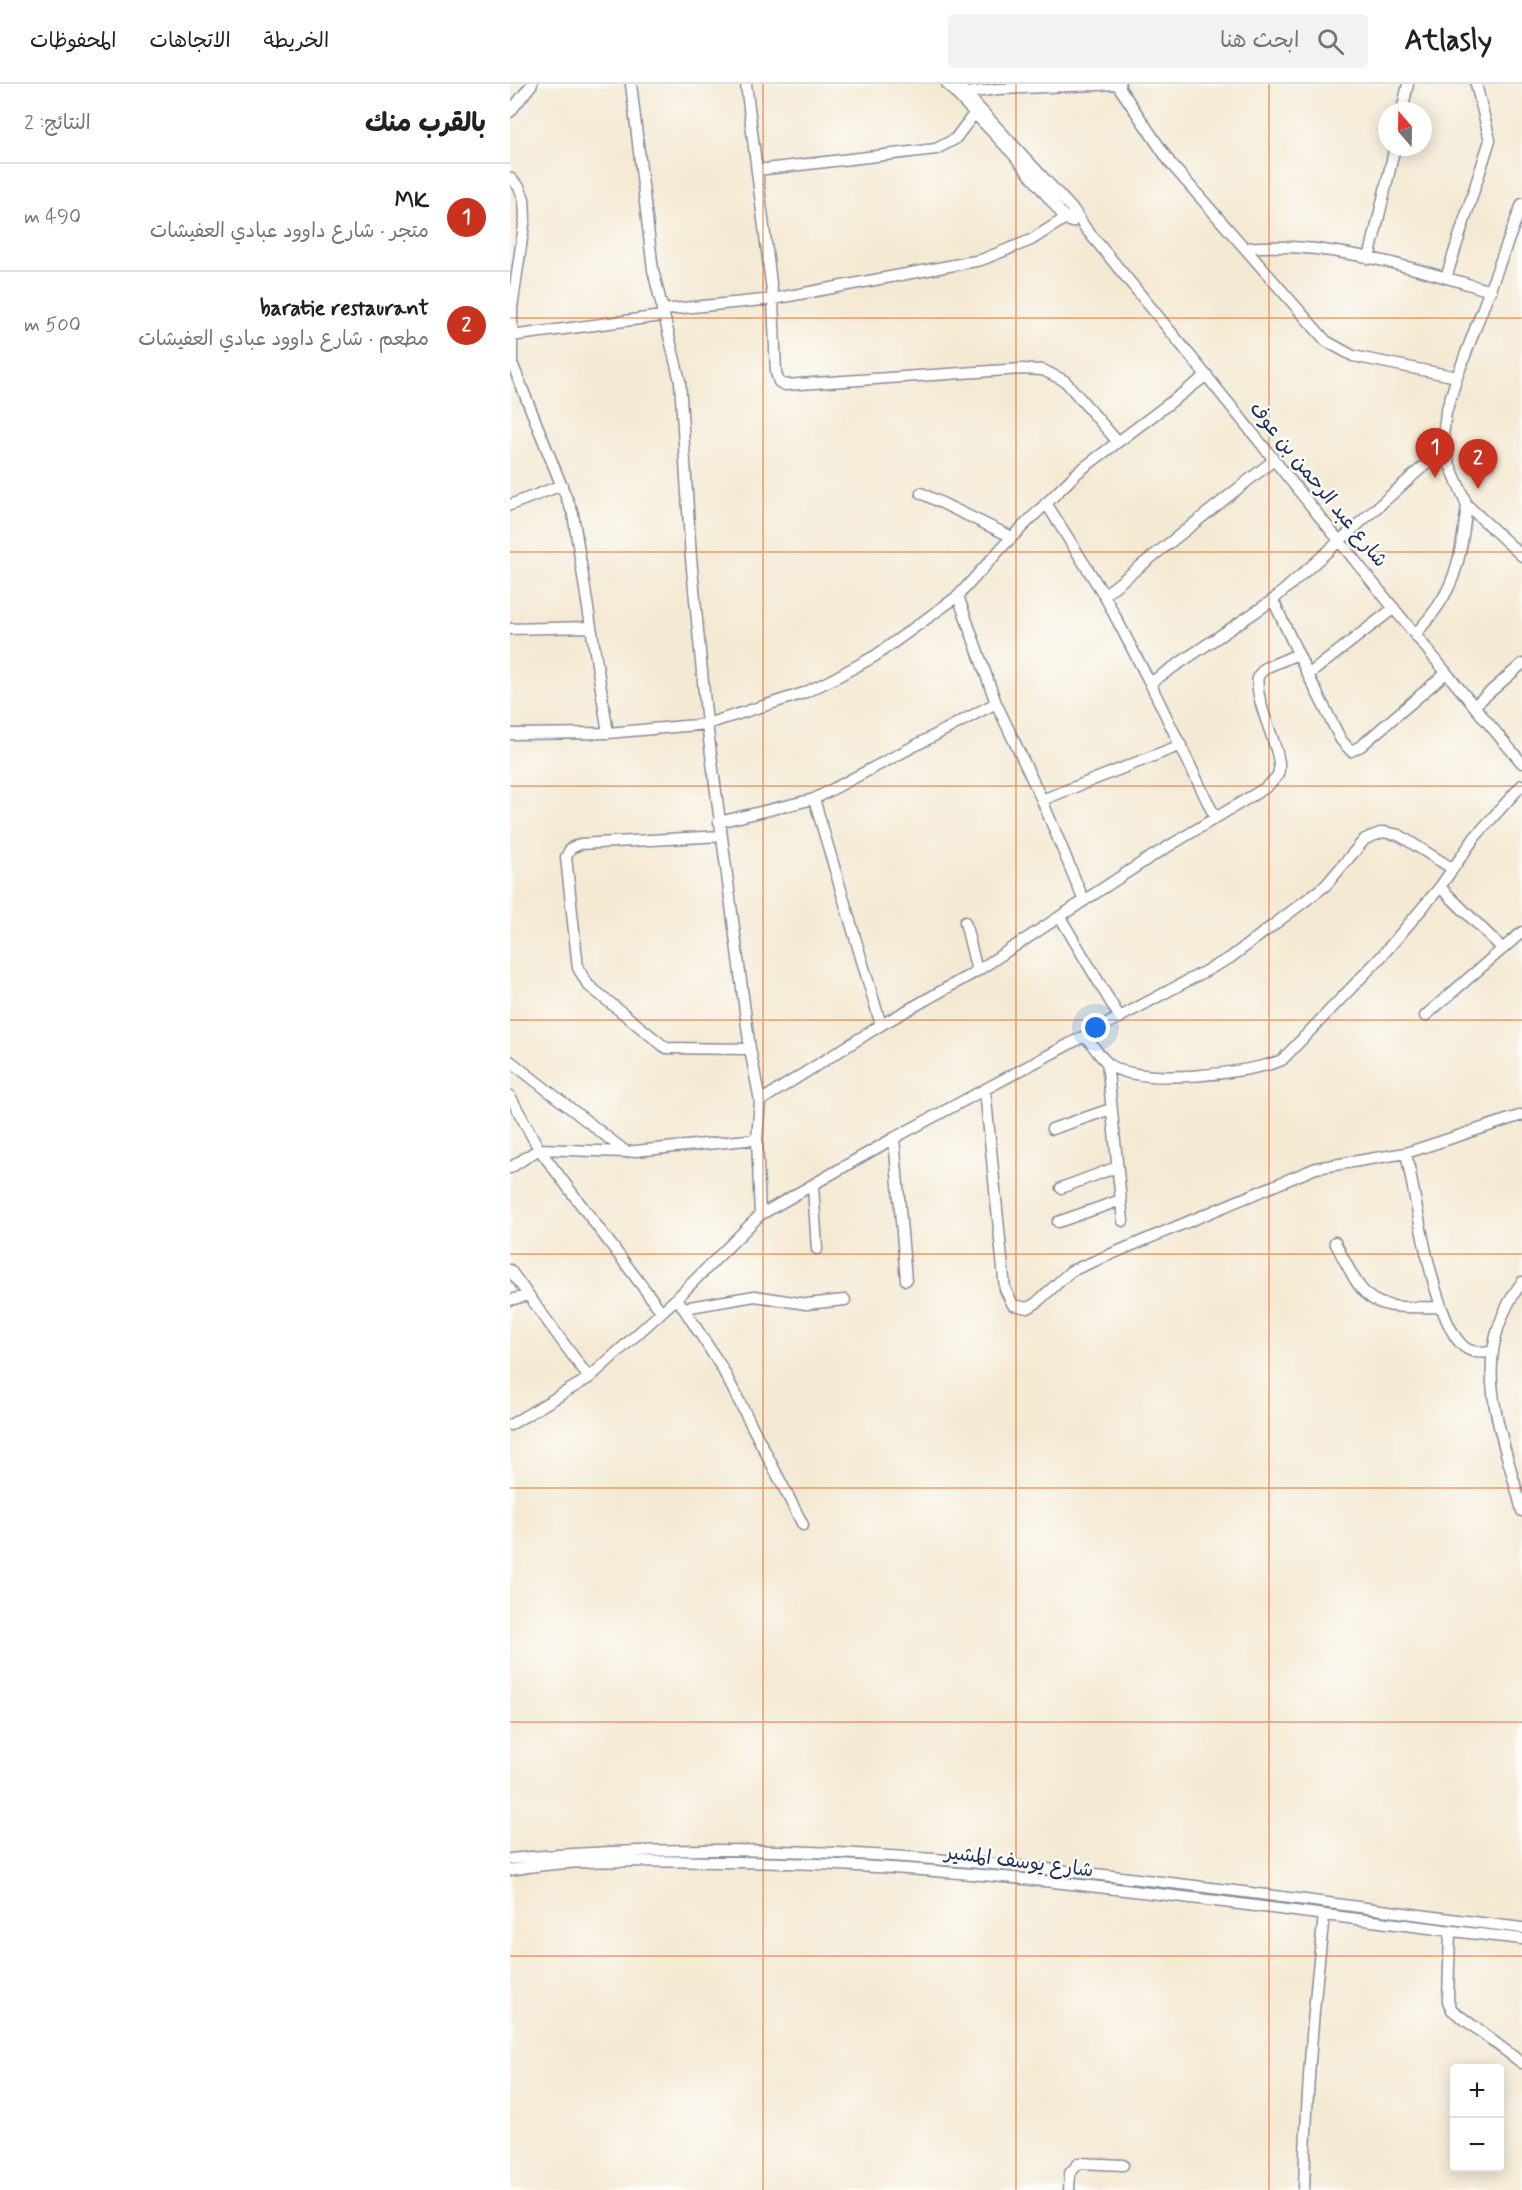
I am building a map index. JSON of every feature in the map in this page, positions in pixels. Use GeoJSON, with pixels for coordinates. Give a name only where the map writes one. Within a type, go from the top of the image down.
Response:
{"type":"FeatureCollection","features":[{"type":"Feature","properties":{"kind":"street"},"geometry":{"type":"LineString","coordinates":[[510,112],[532,84]]}},
{"type":"Feature","properties":{"kind":"street"},"geometry":{"type":"LineString","coordinates":[[631,84],[653,270],[680,381],[691,558],[707,724],[750,1049],[760,1101],[757,1139],[760,1215]]}},
{"type":"Feature","properties":{"kind":"street"},"geometry":{"type":"LineString","coordinates":[[746,84],[773,299],[776,373],[780,382],[784,385],[1021,369],[1042,370],[1065,381],[1117,441]]}},
{"type":"Feature","properties":{"kind":"street","name":"شارع عبد الرحمن بن عوف"},"geometry":{"type":"LineString","coordinates":[[947,84],[959,90],[1071,215]]}},
{"type":"Feature","properties":{"kind":"street"},"geometry":{"type":"LineString","coordinates":[[959,90],[1118,84],[1171,164],[1309,322],[1335,348],[1353,356],[1457,377]]}},
{"type":"Feature","properties":{"kind":"street"},"geometry":{"type":"LineString","coordinates":[[1404,102],[1408,84]]}},
{"type":"Feature","properties":{"kind":"street"},"geometry":{"type":"LineString","coordinates":[[1446,278],[1490,141],[1476,84]]}},
{"type":"Feature","properties":{"kind":"street","name":"شارع عبد الرحمن بن عوف"},"geometry":{"type":"LineString","coordinates":[[959,90],[974,114],[1086,229],[1207,375],[1339,542],[1522,763]]}},
{"type":"Feature","properties":{"kind":"street"},"geometry":{"type":"LineString","coordinates":[[757,170],[936,149],[955,139],[974,114]]}},
{"type":"Feature","properties":{"kind":"street"},"geometry":{"type":"LineString","coordinates":[[1369,259],[1393,156]]}},
{"type":"Feature","properties":{"kind":"street"},"geometry":{"type":"LineString","coordinates":[[510,178],[519,187],[524,199],[525,218],[512,308],[512,363],[573,514],[608,733]]}},
{"type":"Feature","properties":{"kind":"street"},"geometry":{"type":"LineString","coordinates":[[1522,204],[1457,377],[1446,412],[1444,448],[1467,505],[1522,556]]}},
{"type":"Feature","properties":{"kind":"street"},"geometry":{"type":"LineString","coordinates":[[511,336],[773,299],[981,260],[1031,240],[1071,215]]}},
{"type":"Feature","properties":{"kind":"street"},"geometry":{"type":"LineString","coordinates":[[1246,248],[1296,246],[1369,259],[1491,291]]}},
{"type":"Feature","properties":{"kind":"street"},"geometry":{"type":"LineString","coordinates":[[510,734],[608,733],[707,724],[804,693],[823,684],[874,656],[958,596],[1046,503],[1117,441],[1207,375]]}},
{"type":"Feature","properties":{"kind":"street"},"geometry":{"type":"LineString","coordinates":[[1150,683],[1273,600],[1444,448]]}},
{"type":"Feature","properties":{"kind":"street"},"geometry":{"type":"LineString","coordinates":[[1104,595],[1274,460]]}},
{"type":"Feature","properties":{"kind":"street"},"geometry":{"type":"LineString","coordinates":[[510,505],[562,485]]}},
{"type":"Feature","properties":{"kind":"street"},"geometry":{"type":"LineString","coordinates":[[921,493],[1012,537]]}},
{"type":"Feature","properties":{"kind":"street"},"geometry":{"type":"LineString","coordinates":[[1046,503],[1104,595],[1215,817]]}},
{"type":"Feature","properties":{"kind":"street"},"geometry":{"type":"LineString","coordinates":[[1415,634],[1446,598],[1462,541],[1467,505]]}},
{"type":"Feature","properties":{"kind":"street"},"geometry":{"type":"LineString","coordinates":[[958,596],[996,703],[1042,800],[1084,902]]}},
{"type":"Feature","properties":{"kind":"street"},"geometry":{"type":"LineString","coordinates":[[1273,600],[1341,740],[1351,751],[1361,746],[1446,673]]}},
{"type":"Feature","properties":{"kind":"street"},"geometry":{"type":"LineString","coordinates":[[1308,675],[1394,608]]}},
{"type":"Feature","properties":{"kind":"street"},"geometry":{"type":"LineString","coordinates":[[510,629],[590,627]]}},
{"type":"Feature","properties":{"kind":"street"},"geometry":{"type":"LineString","coordinates":[[760,1101],[881,1025],[977,971],[1215,817],[1265,788],[1278,775],[1280,764],[1260,702],[1257,681],[1265,668],[1298,654]]}},
{"type":"Feature","properties":{"kind":"street"},"geometry":{"type":"LineString","coordinates":[[1474,706],[1522,664]]}},
{"type":"Feature","properties":{"kind":"street"},"geometry":{"type":"LineString","coordinates":[[719,822],[814,799],[996,703]]}},
{"type":"Feature","properties":{"kind":"street"},"geometry":{"type":"LineString","coordinates":[[1042,800],[1181,745]]}},
{"type":"Feature","properties":{"kind":"street"},"geometry":{"type":"LineString","coordinates":[[1085,1036],[1114,1068],[1140,1074],[1201,1075],[1262,1068],[1282,1060],[1382,957],[1440,888],[1490,818],[1522,785]]}},
{"type":"Feature","properties":{"kind":"street"},"geometry":{"type":"LineString","coordinates":[[814,799],[881,1025]]}},
{"type":"Feature","properties":{"kind":"street"},"geometry":{"type":"LineString","coordinates":[[510,1425],[589,1378],[677,1298],[760,1215],[894,1138],[1201,975],[1257,939],[1326,885],[1365,839],[1375,834],[1399,835],[1453,869]]}},
{"type":"Feature","properties":{"kind":"street"},"geometry":{"type":"LineString","coordinates":[[721,836],[580,844],[571,848],[566,857],[578,968],[588,985],[666,1048],[750,1049]]}},
{"type":"Feature","properties":{"kind":"street"},"geometry":{"type":"LineString","coordinates":[[1440,888],[1503,949]]}},
{"type":"Feature","properties":{"kind":"street"},"geometry":{"type":"LineString","coordinates":[[1060,917],[1120,1018]]}},
{"type":"Feature","properties":{"kind":"street"},"geometry":{"type":"LineString","coordinates":[[965,922],[977,971]]}},
{"type":"Feature","properties":{"kind":"street"},"geometry":{"type":"LineString","coordinates":[[1425,1016],[1522,933]]}},
{"type":"Feature","properties":{"kind":"street"},"geometry":{"type":"LineString","coordinates":[[510,1061],[625,1152]]}},
{"type":"Feature","properties":{"kind":"street"},"geometry":{"type":"LineString","coordinates":[[1107,1062],[1123,1221]]}},
{"type":"Feature","properties":{"kind":"street"},"geometry":{"type":"LineString","coordinates":[[985,1090],[1005,1289],[1008,1300],[1019,1308],[1028,1308],[1036,1304],[1071,1271],[1316,1168],[1406,1153],[1522,1115]]}},
{"type":"Feature","properties":{"kind":"street"},"geometry":{"type":"LineString","coordinates":[[510,1096],[539,1149],[661,1311]]}},
{"type":"Feature","properties":{"kind":"street"},"geometry":{"type":"LineString","coordinates":[[1052,1129],[1112,1109]]}},
{"type":"Feature","properties":{"kind":"street"},"geometry":{"type":"LineString","coordinates":[[894,1138],[906,1280]]}},
{"type":"Feature","properties":{"kind":"street"},"geometry":{"type":"LineString","coordinates":[[510,1168],[539,1149],[625,1152],[757,1139]]}},
{"type":"Feature","properties":{"kind":"street"},"geometry":{"type":"LineString","coordinates":[[1406,1153],[1440,1307],[1460,1344],[1477,1352],[1492,1352]]}},
{"type":"Feature","properties":{"kind":"street"},"geometry":{"type":"LineString","coordinates":[[1061,1188],[1117,1167]]}},
{"type":"Feature","properties":{"kind":"street"},"geometry":{"type":"LineString","coordinates":[[813,1186],[817,1249]]}},
{"type":"Feature","properties":{"kind":"street"},"geometry":{"type":"LineString","coordinates":[[1058,1222],[1121,1200]]}},
{"type":"Feature","properties":{"kind":"street"},"geometry":{"type":"LineString","coordinates":[[1335,1242],[1360,1291],[1376,1302],[1395,1308],[1440,1307]]}},
{"type":"Feature","properties":{"kind":"street"},"geometry":{"type":"LineString","coordinates":[[510,1270],[589,1378]]}},
{"type":"Feature","properties":{"kind":"street"},"geometry":{"type":"LineString","coordinates":[[1522,1282],[1503,1314],[1492,1352],[1492,1396],[1517,1468],[1522,1511]]}},
{"type":"Feature","properties":{"kind":"street"},"geometry":{"type":"LineString","coordinates":[[510,1300],[529,1295]]}},
{"type":"Feature","properties":{"kind":"street"},"geometry":{"type":"LineString","coordinates":[[684,1308],[754,1296],[806,1304],[845,1300]]}},
{"type":"Feature","properties":{"kind":"street"},"geometry":{"type":"LineString","coordinates":[[677,1298],[722,1368],[803,1525]]}},
{"type":"Feature","properties":{"kind":"street","name":"شارع يوسف المشير"},"geometry":{"type":"LineString","coordinates":[[510,1859],[612,1852],[904,1856],[1027,1868],[1522,1928]]}},
{"type":"Feature","properties":{"kind":"street","name":"شارع يوسف المشير"},"geometry":{"type":"LineString","coordinates":[[510,1870],[552,1864],[611,1862],[807,1863],[899,1867],[1522,1939]]}},
{"type":"Feature","properties":{"kind":"street"},"geometry":{"type":"LineString","coordinates":[[1304,2190],[1306,2102],[1324,1916]]}},
{"type":"Feature","properties":{"kind":"street"},"geometry":{"type":"LineString","coordinates":[[1450,1931],[1448,2001],[1452,2010],[1522,2063]]}},
{"type":"Feature","properties":{"kind":"street"},"geometry":{"type":"LineString","coordinates":[[1069,2190],[1070,2174],[1079,2163],[1123,2165]]}},
{"type":"Feature","properties":{"kind":"place","name":"MK"},"geometry":{"type":"Point","coordinates":[1435,478]}},
{"type":"Feature","properties":{"kind":"place","name":"baratie restaurant"},"geometry":{"type":"Point","coordinates":[1478,489]}}]}
